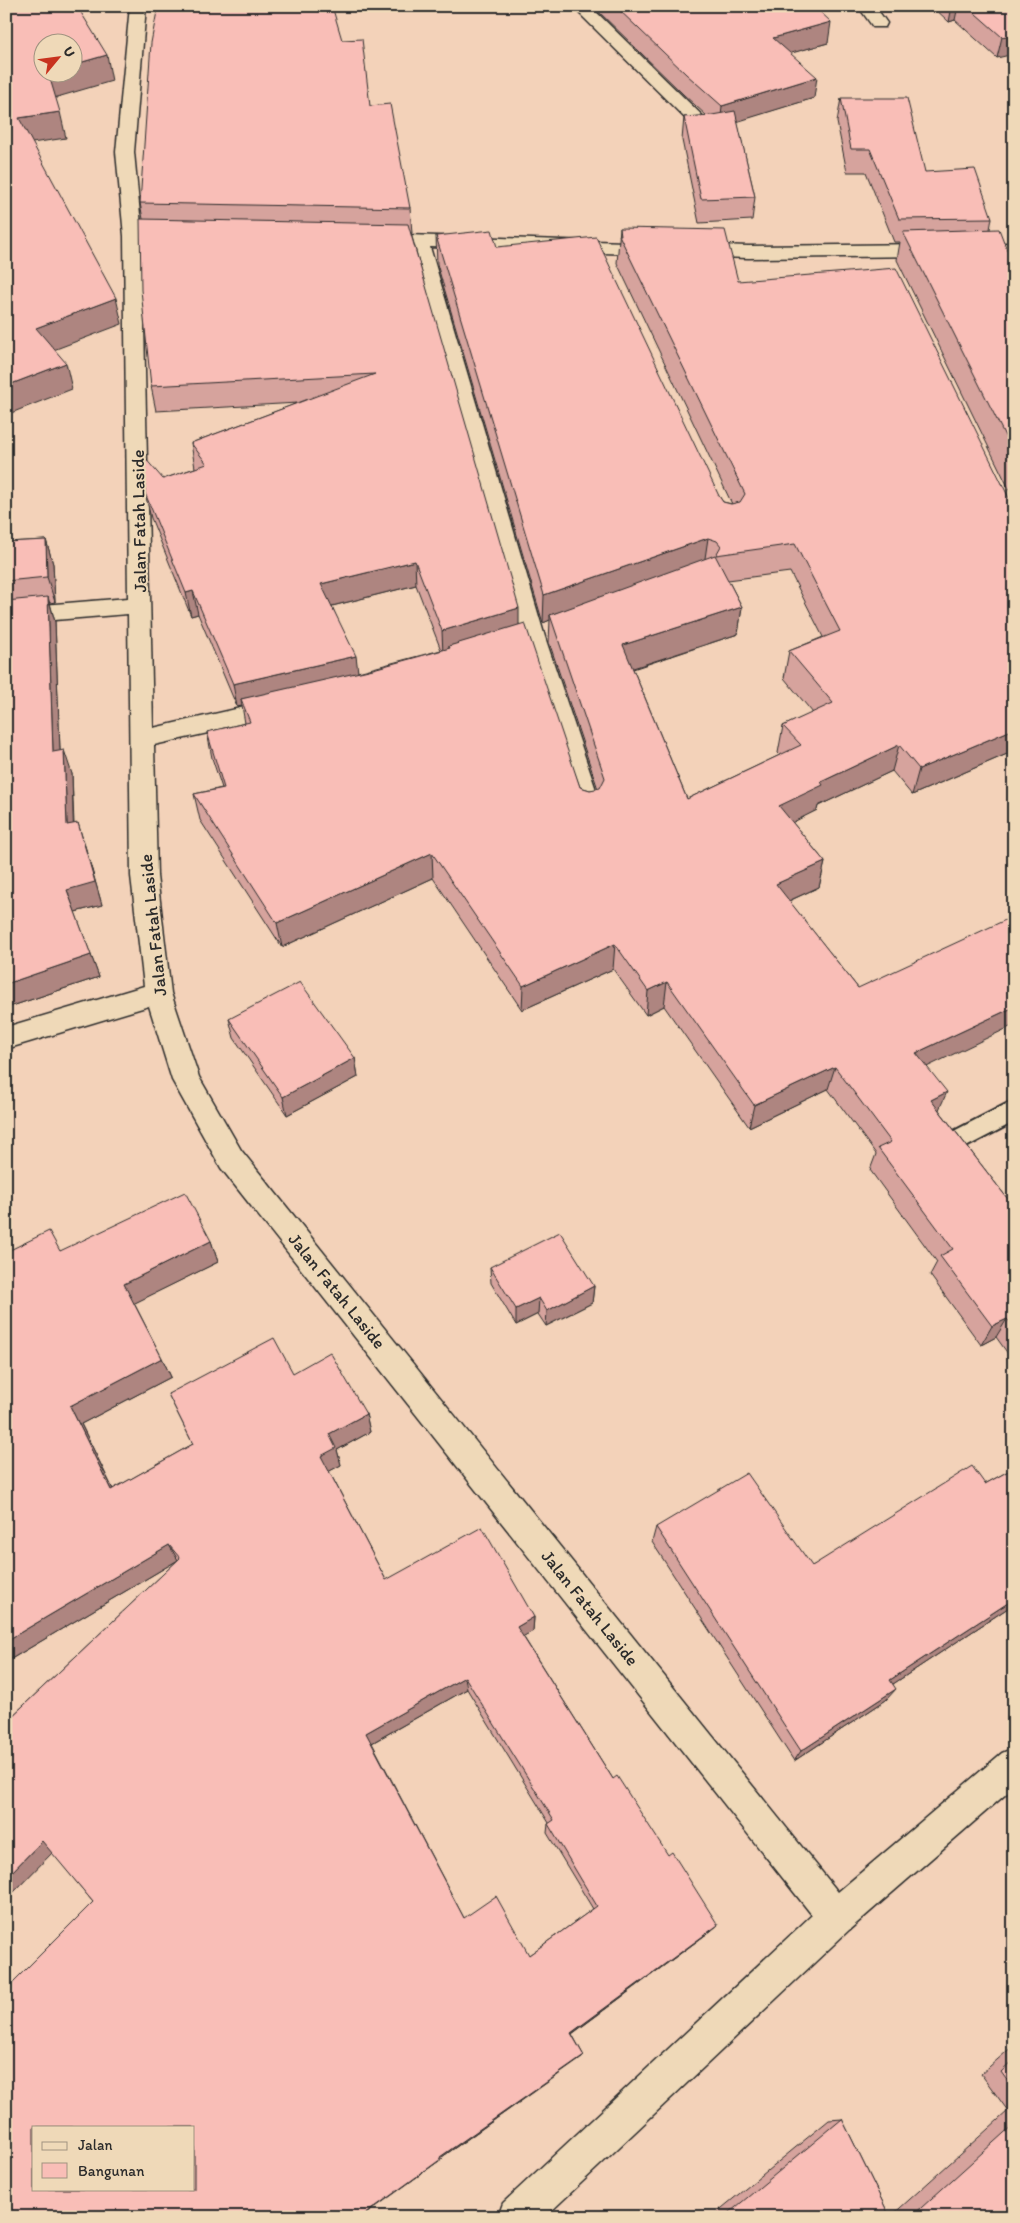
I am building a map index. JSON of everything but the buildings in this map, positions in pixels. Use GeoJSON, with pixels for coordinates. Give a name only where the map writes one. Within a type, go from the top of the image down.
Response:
{"type":"FeatureCollection","features":[{"type":"Feature","properties":{"kind":"street","name":"Jalan Fatah Laside"},"geometry":{"type":"LineString","coordinates":[[138,6],[125,152],[143,237],[140,605],[144,876],[158,994],[186,1080],[231,1159],[836,1917]]}},
{"type":"Feature","properties":{"kind":"street"},"geometry":{"type":"LineString","coordinates":[[580,6],[708,132]]}},
{"type":"Feature","properties":{"kind":"street"},"geometry":{"type":"LineString","coordinates":[[866,6],[879,23]]}},
{"type":"Feature","properties":{"kind":"street"},"geometry":{"type":"LineString","coordinates":[[360,240],[419,240],[602,254],[748,252],[885,261],[1014,249]]}},
{"type":"Feature","properties":{"kind":"street"},"geometry":{"type":"LineString","coordinates":[[419,240],[534,637],[589,804]]}},
{"type":"Feature","properties":{"kind":"street"},"geometry":{"type":"LineString","coordinates":[[6,616],[140,605]]}},
{"type":"Feature","properties":{"kind":"street"},"geometry":{"type":"LineString","coordinates":[[142,739],[298,704]]}},
{"type":"Feature","properties":{"kind":"street"},"geometry":{"type":"LineString","coordinates":[[6,1038],[158,994]]}},
{"type":"Feature","properties":{"kind":"street"},"geometry":{"type":"LineString","coordinates":[[517,2217],[836,1917],[1014,1765]]}},
{"type":"Feature","properties":{"kind":"lane"},"geometry":{"type":"LineString","coordinates":[[958,1140],[1014,1110]]}}]}
